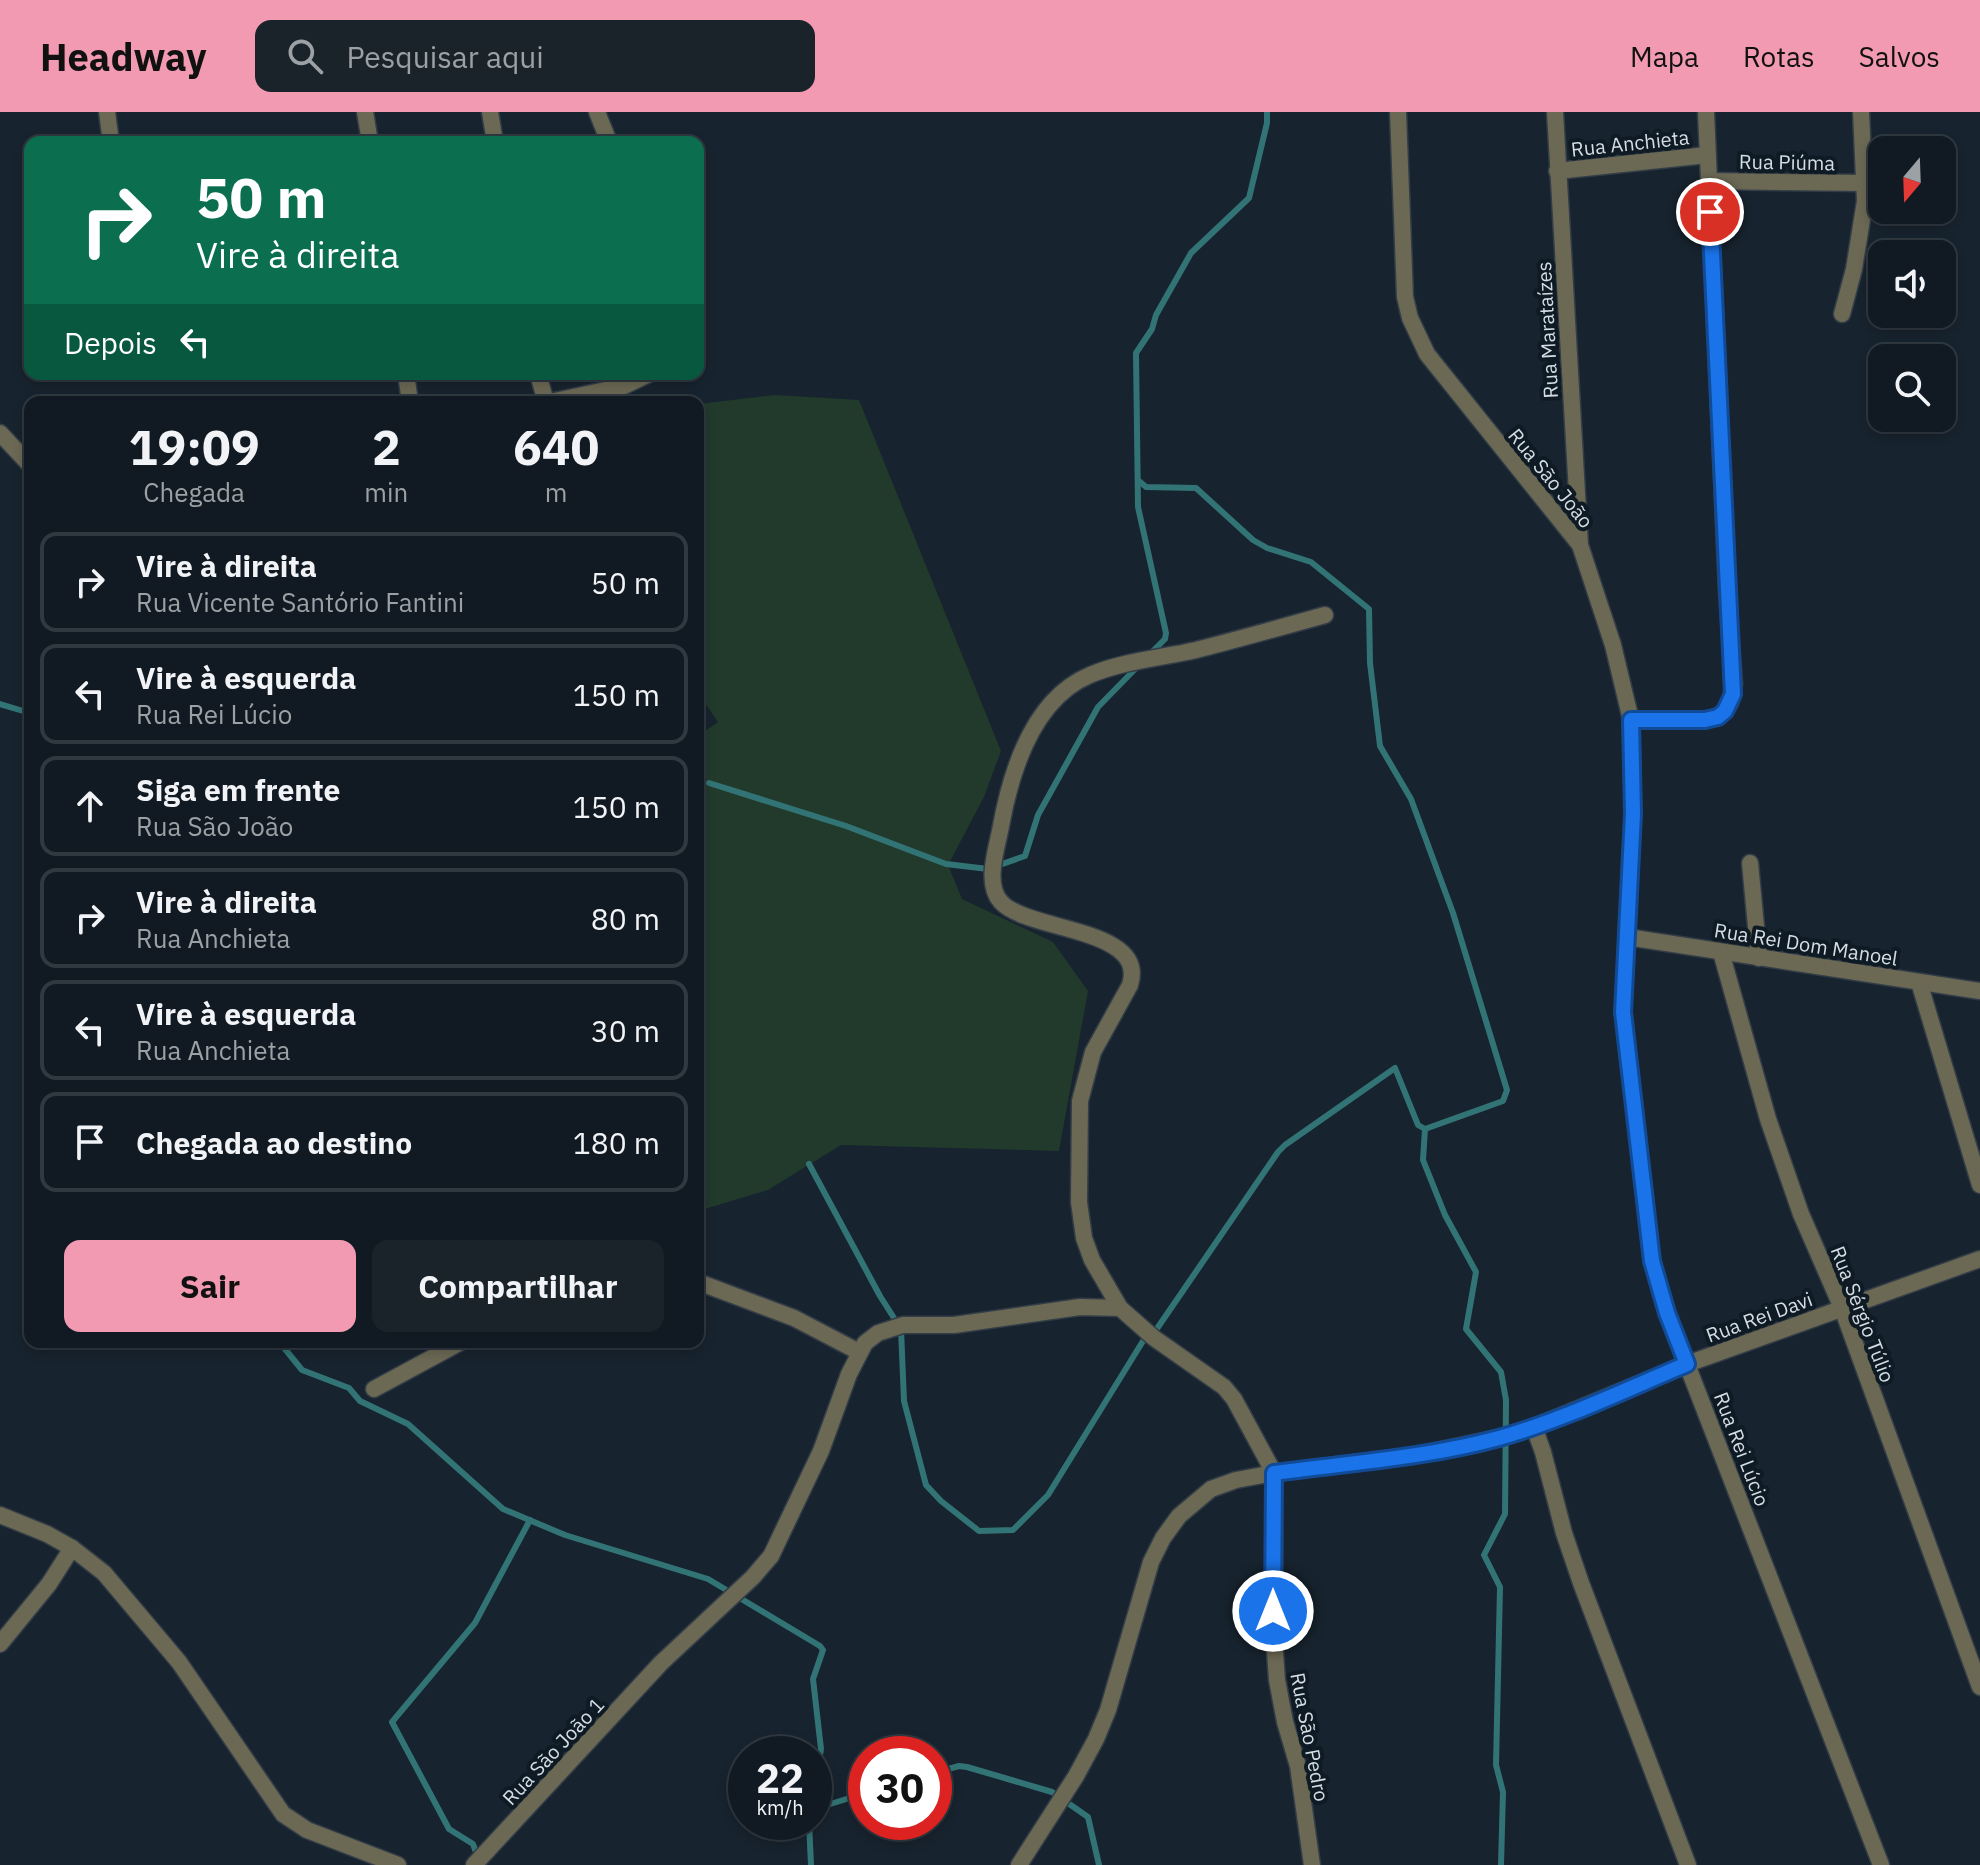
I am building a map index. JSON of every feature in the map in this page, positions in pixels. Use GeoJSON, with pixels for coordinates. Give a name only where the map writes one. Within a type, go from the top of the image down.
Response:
{"type":"FeatureCollection","features":[{"type":"Feature","properties":{"kind":"street"},"geometry":{"type":"LineString","coordinates":[[107,112],[110,136]]}},
{"type":"Feature","properties":{"kind":"street"},"geometry":{"type":"LineString","coordinates":[[365,112],[369,136]]}},
{"type":"Feature","properties":{"kind":"street"},"geometry":{"type":"LineString","coordinates":[[490,112],[494,136]]}},
{"type":"Feature","properties":{"kind":"street"},"geometry":{"type":"LineString","coordinates":[[597,112],[607,136]]}},
{"type":"Feature","properties":{"kind":"street","name":"Rua São João"},"geometry":{"type":"LineString","coordinates":[[1398,112],[1405,297],[1418,339],[1580,545],[1613,645],[1631,720],[1633,814],[1627,937]]}},
{"type":"Feature","properties":{"kind":"street","name":"Rua Marataízes"},"geometry":{"type":"LineString","coordinates":[[1555,112],[1580,545]]}},
{"type":"Feature","properties":{"kind":"street","name":"Rua Anchieta"},"geometry":{"type":"LineString","coordinates":[[1631,720],[1705,720],[1718,717],[1725,711],[1733,694],[1706,112]]}},
{"type":"Feature","properties":{"kind":"street","name":"Rua Piúma"},"geometry":{"type":"LineString","coordinates":[[1842,314],[1854,269],[1865,201],[1861,112]]}},
{"type":"Feature","properties":{"kind":"street","name":"Rua Anchieta"},"geometry":{"type":"LineString","coordinates":[[1557,171],[1707,155]]}},
{"type":"Feature","properties":{"kind":"street","name":"Rua Piúma"},"geometry":{"type":"LineString","coordinates":[[1709,181],[1865,183]]}},
{"type":"Feature","properties":{"kind":"street"},"geometry":{"type":"LineString","coordinates":[[576,396],[624,386],[636,380]]}},
{"type":"Feature","properties":{"kind":"street"},"geometry":{"type":"LineString","coordinates":[[0,433],[24,459]]}},
{"type":"Feature","properties":{"kind":"street"},"geometry":{"type":"LineString","coordinates":[[1274,1473],[1242,1409],[1224,1387],[1154,1338],[1120,1308],[1092,1260],[1084,1238],[1079,1202],[1080,1101],[1093,1052],[1130,985],[1133,968],[1126,954],[1114,946],[1009,909],[994,893],[992,878],[1007,791],[1014,770],[1034,729],[1048,709],[1076,682],[1111,668],[1325,615]]}},
{"type":"Feature","properties":{"kind":"street"},"geometry":{"type":"LineString","coordinates":[[1750,863],[1759,958]]}},
{"type":"Feature","properties":{"kind":"street","name":"Rua Rei Dom Manoel"},"geometry":{"type":"LineString","coordinates":[[1627,937],[1980,991]]}},
{"type":"Feature","properties":{"kind":"street","name":"Rua Rei Lúcio"},"geometry":{"type":"LineString","coordinates":[[1627,937],[1623,1012],[1652,1261],[1667,1313],[1881,1865]]}},
{"type":"Feature","properties":{"kind":"street","name":"Rua Sérgio Túlio"},"geometry":{"type":"LineString","coordinates":[[1721,952],[1768,1119],[1801,1214],[1842,1308],[1980,1687]]}},
{"type":"Feature","properties":{"kind":"street"},"geometry":{"type":"LineString","coordinates":[[1919,982],[1980,1185]]}},
{"type":"Feature","properties":{"kind":"street","name":"Rua Rei Davi"},"geometry":{"type":"LineString","coordinates":[[1019,1865],[1096,1739],[1108,1710],[1151,1562],[1163,1538],[1179,1516],[1211,1489],[1236,1480],[1274,1473],[1412,1456],[1479,1443],[1534,1427],[1687,1364],[1980,1259]]}},
{"type":"Feature","properties":{"kind":"street"},"geometry":{"type":"LineString","coordinates":[[704,1284],[794,1318],[859,1352],[878,1333],[903,1325],[954,1325],[1080,1307],[1120,1308]]}},
{"type":"Feature","properties":{"kind":"street"},"geometry":{"type":"LineString","coordinates":[[374,1389],[450,1348]]}},
{"type":"Feature","properties":{"kind":"street","name":"Rua São João 1"},"geometry":{"type":"LineString","coordinates":[[474,1865],[661,1663],[753,1577],[771,1556],[821,1451],[859,1352]]}},
{"type":"Feature","properties":{"kind":"street"},"geometry":{"type":"LineString","coordinates":[[1534,1427],[1577,1571],[1688,1865]]}},
{"type":"Feature","properties":{"kind":"street","name":"Rua São Pedro"},"geometry":{"type":"LineString","coordinates":[[1274,1473],[1277,1680],[1298,1766],[1312,1865]]}},
{"type":"Feature","properties":{"kind":"street"},"geometry":{"type":"LineString","coordinates":[[0,1515],[47,1534],[72,1548],[104,1573],[179,1662],[283,1814],[307,1830],[398,1865]]}},
{"type":"Feature","properties":{"kind":"street"},"geometry":{"type":"LineString","coordinates":[[0,1644],[49,1584],[72,1548]]}},
{"type":"Feature","properties":{"kind":"green space"},"geometry":{"type":"Polygon","coordinates":[[[775,395],[859,400],[1001,751],[984,797],[948,865],[962,899],[1053,942],[1088,991],[1059,1151],[841,1145],[768,1190],[704,1209],[704,732],[718,722],[704,702],[704,403],[775,395]]]}},
{"type":"Feature","properties":{"kind":"waterway"},"geometry":{"type":"LineString","coordinates":[[1151,653],[1165,639],[1166,633],[1138,507],[1136,353],[1152,329],[1156,315],[1191,253],[1249,198],[1267,112]]}},
{"type":"Feature","properties":{"kind":"waterway"},"geometry":{"type":"LineString","coordinates":[[1139,481],[1146,487],[1196,488],[1253,540],[1267,548],[1311,562],[1369,609],[1370,663],[1380,746],[1411,799],[1453,913],[1507,1090],[1503,1101],[1425,1129]]}},
{"type":"Feature","properties":{"kind":"waterway"},"geometry":{"type":"LineString","coordinates":[[709,783],[846,826],[946,864],[988,869],[1025,856],[1038,815],[1098,707],[1140,664]]}},
{"type":"Feature","properties":{"kind":"waterway"},"geometry":{"type":"LineString","coordinates":[[0,704],[24,711]]}},
{"type":"Feature","properties":{"kind":"waterway"},"geometry":{"type":"LineString","coordinates":[[809,1164],[901,1329],[904,1401],[926,1485],[979,1531],[1013,1530],[1048,1495],[1143,1341],[1154,1333],[1285,1145],[1395,1068],[1418,1125],[1425,1129]]}},
{"type":"Feature","properties":{"kind":"waterway"},"geometry":{"type":"LineString","coordinates":[[1425,1129],[1423,1160],[1445,1215],[1476,1272],[1466,1329],[1501,1372],[1506,1400],[1505,1514],[1484,1555],[1500,1587],[1496,1765],[1503,1792],[1501,1865]]}},
{"type":"Feature","properties":{"kind":"waterway"},"geometry":{"type":"LineString","coordinates":[[285,1348],[302,1370],[349,1388],[360,1401],[408,1424],[503,1509],[565,1535],[708,1579],[820,1646],[823,1650],[813,1679],[820,1736]]}},
{"type":"Feature","properties":{"kind":"waterway"},"geometry":{"type":"LineString","coordinates":[[477,1855],[473,1844],[449,1829],[392,1722],[475,1623],[530,1520]]}},
{"type":"Feature","properties":{"kind":"waterway"},"geometry":{"type":"LineString","coordinates":[[952,1768],[967,1767],[1052,1792],[1088,1817],[1099,1865]]}},
{"type":"Feature","properties":{"kind":"waterway"},"geometry":{"type":"LineString","coordinates":[[832,1803],[848,1799]]}},
{"type":"Feature","properties":{"kind":"waterway"},"geometry":{"type":"LineString","coordinates":[[810,1840],[811,1865]]}},
{"type":"Feature","properties":{"kind":"route"},"geometry":{"type":"LineString","coordinates":[[1273,1611],[1274,1473],[1412,1456],[1498,1438],[1534,1427],[1687,1364],[1667,1313],[1652,1261],[1623,1012],[1633,814],[1631,720],[1705,720],[1718,717],[1725,711],[1733,694],[1710,212]]}}]}
